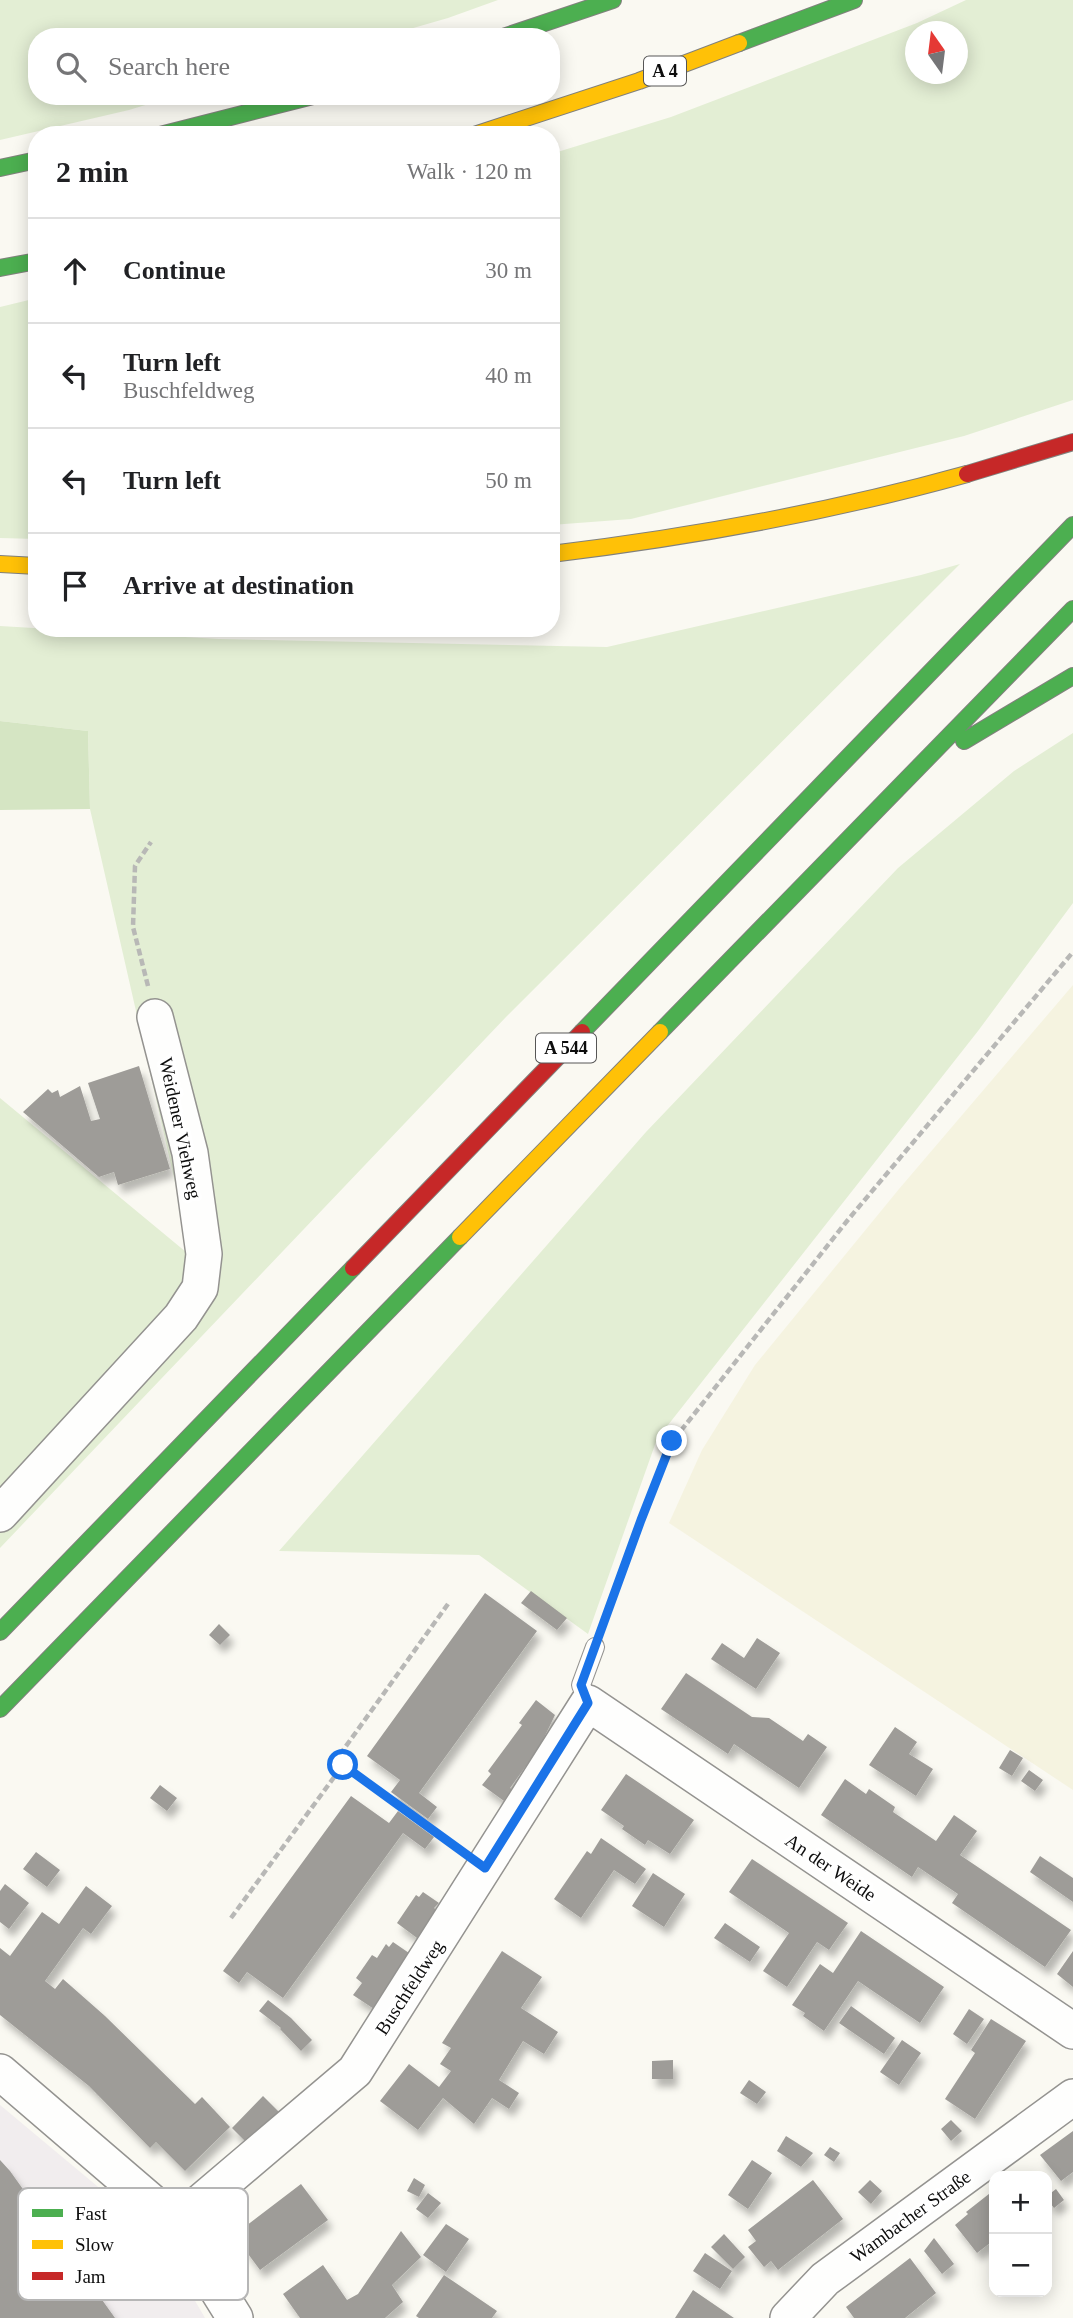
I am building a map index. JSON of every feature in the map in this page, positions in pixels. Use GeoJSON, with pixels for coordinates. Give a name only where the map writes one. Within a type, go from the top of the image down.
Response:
{"type":"FeatureCollection","features":[{"type":"Feature","properties":{"kind":"highway"},"geometry":{"type":"LineString","coordinates":[[530,28],[613,0]]}},
{"type":"Feature","properties":{"kind":"highway","name":"A 4"},"geometry":{"type":"LineString","coordinates":[[501,126],[639,80],[854,0]]}},
{"type":"Feature","properties":{"kind":"highway"},"geometry":{"type":"LineString","coordinates":[[195,126],[278,105]]}},
{"type":"Feature","properties":{"kind":"highway"},"geometry":{"type":"LineString","coordinates":[[0,168],[28,162]]}},
{"type":"Feature","properties":{"kind":"highway"},"geometry":{"type":"LineString","coordinates":[[0,268],[28,263]]}},
{"type":"Feature","properties":{"kind":"highway"},"geometry":{"type":"LineString","coordinates":[[560,553],[656,542],[784,519],[943,481],[1073,442]]}},
{"type":"Feature","properties":{"kind":"highway","name":"A 544"},"geometry":{"type":"LineString","coordinates":[[0,1632],[1073,525]]}},
{"type":"Feature","properties":{"kind":"highway"},"geometry":{"type":"LineString","coordinates":[[0,564],[28,566]]}},
{"type":"Feature","properties":{"kind":"highway","name":"A 544"},"geometry":{"type":"LineString","coordinates":[[0,1709],[1073,609]]}},
{"type":"Feature","properties":{"kind":"highway"},"geometry":{"type":"LineString","coordinates":[[917,769],[1073,676]]}},
{"type":"Feature","properties":{"kind":"street","name":"Weidener Viehweg"},"geometry":{"type":"LineString","coordinates":[[0,1514],[181,1317],[200,1288],[204,1254],[190,1153],[156,1017]]}},
{"type":"Feature","properties":{"kind":"street","name":"Buschfeldweg"},"geometry":{"type":"LineString","coordinates":[[217,2188],[355,2071],[588,1703]]}},
{"type":"Feature","properties":{"kind":"street","name":"An der Weide"},"geometry":{"type":"LineString","coordinates":[[588,1703],[1073,2031]]}},
{"type":"Feature","properties":{"kind":"street"},"geometry":{"type":"LineString","coordinates":[[0,2071],[135,2188]]}},
{"type":"Feature","properties":{"kind":"street","name":"Wambacher Straße"},"geometry":{"type":"LineString","coordinates":[[788,2318],[825,2279],[1073,2097]]}},
{"type":"Feature","properties":{"kind":"street"},"geometry":{"type":"LineString","coordinates":[[224,2300],[235,2318]]}},
{"type":"Feature","properties":{"kind":"lane"},"geometry":{"type":"LineString","coordinates":[[588,1703],[581,1685],[595,1647]]}},
{"type":"Feature","properties":{"kind":"path"},"geometry":{"type":"LineString","coordinates":[[152,842],[135,866],[133,927],[156,1017]]}},
{"type":"Feature","properties":{"kind":"path"},"geometry":{"type":"LineString","coordinates":[[595,1647],[672,1441],[847,1221],[1073,952]]}},
{"type":"Feature","properties":{"kind":"path"},"geometry":{"type":"LineString","coordinates":[[448,1604],[336,1760],[485,1868]]}},
{"type":"Feature","properties":{"kind":"path"},"geometry":{"type":"LineString","coordinates":[[230,1918],[343,1765]]}},
{"type":"Feature","properties":{"kind":"shaded area"},"geometry":{"type":"Polygon","coordinates":[[[1073,985],[1073,1790],[669,1523],[702,1450],[755,1365],[899,1189],[1073,985]]]}},
{"type":"Feature","properties":{"kind":"shaded area"},"geometry":{"type":"Polygon","coordinates":[[[0,2105],[99,2188],[18,2188],[18,2300],[195,2300],[205,2318],[0,2318],[0,2105]]]}},
{"type":"Feature","properties":{"kind":"green space"},"geometry":{"type":"Polygon","coordinates":[[[0,0],[498,0],[413,28],[28,28],[28,105],[145,105],[60,126],[28,126],[28,133],[0,140],[0,0]]]}},
{"type":"Feature","properties":{"kind":"green space"},"geometry":{"type":"Polygon","coordinates":[[[966,0],[1073,0],[1073,400],[964,436],[631,519],[560,524],[560,151],[671,117],[905,28],[905,84],[968,84],[968,21],[921,21],[966,0]]]}},
{"type":"Feature","properties":{"kind":"green space"},"geometry":{"type":"Polygon","coordinates":[[[28,300],[28,539],[0,538],[0,307],[28,300]]]}},
{"type":"Feature","properties":{"kind":"green space"},"geometry":{"type":"Polygon","coordinates":[[[960,564],[506,1017],[0,1548],[0,1098],[192,1257],[90,809],[88,731],[0,721],[0,626],[28,628],[28,637],[185,637],[607,647],[960,564]]]}},
{"type":"Feature","properties":{"kind":"green space"},"geometry":{"type":"Polygon","coordinates":[[[0,721],[88,731],[90,809],[0,810],[0,721]]]}},
{"type":"Feature","properties":{"kind":"green space"},"geometry":{"type":"Polygon","coordinates":[[[1073,733],[1073,903],[978,1031],[657,1439],[588,1634],[479,1555],[279,1551],[646,1132],[898,868],[1014,771],[1073,733]]]}},
{"type":"Feature","properties":{"kind":"building"},"geometry":{"type":"Polygon","coordinates":[[[139,1066],[170,1169],[118,1185],[114,1172],[99,1177],[23,1112],[48,1089],[52,1093],[58,1090],[60,1097],[80,1086],[91,1121],[100,1119],[88,1083],[139,1066]]]}},
{"type":"Feature","properties":{"kind":"building"},"geometry":{"type":"Polygon","coordinates":[[[531,1591],[567,1618],[557,1630],[521,1603],[531,1591]]]}},
{"type":"Feature","properties":{"kind":"building"},"geometry":{"type":"Polygon","coordinates":[[[485,1593],[537,1631],[419,1793],[437,1807],[428,1819],[391,1792],[400,1780],[367,1756],[485,1593]]]}},
{"type":"Feature","properties":{"kind":"building"},"geometry":{"type":"Polygon","coordinates":[[[219,1624],[230,1635],[220,1645],[209,1635],[219,1624]]]}},
{"type":"Feature","properties":{"kind":"building"},"geometry":{"type":"Polygon","coordinates":[[[757,1638],[780,1653],[756,1689],[711,1659],[722,1643],[744,1658],[757,1638]]]}},
{"type":"Feature","properties":{"kind":"building"},"geometry":{"type":"Polygon","coordinates":[[[686,1673],[752,1717],[769,1718],[803,1741],[808,1734],[827,1747],[799,1788],[734,1744],[728,1754],[661,1709],[686,1673]]]}},
{"type":"Feature","properties":{"kind":"building"},"geometry":{"type":"Polygon","coordinates":[[[536,1700],[555,1715],[539,1748],[510,1788],[512,1789],[504,1801],[482,1785],[491,1774],[488,1771],[522,1725],[519,1723],[536,1700]]]}},
{"type":"Feature","properties":{"kind":"building"},"geometry":{"type":"Polygon","coordinates":[[[895,1727],[917,1742],[909,1754],[933,1769],[916,1796],[869,1765],[895,1727]]]}},
{"type":"Feature","properties":{"kind":"building"},"geometry":{"type":"Polygon","coordinates":[[[1010,1750],[1023,1758],[1012,1776],[999,1768],[1010,1750]]]}},
{"type":"Feature","properties":{"kind":"building"},"geometry":{"type":"Polygon","coordinates":[[[1029,1770],[1043,1780],[1035,1791],[1021,1781],[1029,1770]]]}},
{"type":"Feature","properties":{"kind":"building"},"geometry":{"type":"Polygon","coordinates":[[[626,1774],[694,1820],[670,1854],[648,1840],[645,1845],[601,1810],[626,1774]]]}},
{"type":"Feature","properties":{"kind":"building"},"geometry":{"type":"Polygon","coordinates":[[[845,1779],[866,1794],[869,1789],[895,1807],[893,1812],[936,1841],[954,1815],[977,1831],[960,1855],[1071,1930],[1045,1967],[952,1903],[958,1894],[918,1867],[912,1877],[821,1815],[845,1779]]]}},
{"type":"Feature","properties":{"kind":"building"},"geometry":{"type":"Polygon","coordinates":[[[160,1785],[177,1798],[167,1811],[150,1798],[160,1785]]]}},
{"type":"Feature","properties":{"kind":"building"},"geometry":{"type":"Polygon","coordinates":[[[351,1796],[389,1823],[398,1811],[434,1837],[425,1849],[403,1833],[283,1998],[247,1972],[239,1983],[223,1971],[351,1796]]]}},
{"type":"Feature","properties":{"kind":"building"},"geometry":{"type":"Polygon","coordinates":[[[601,1838],[646,1869],[635,1884],[614,1870],[581,1918],[554,1899],[587,1851],[591,1854],[601,1838]]]}},
{"type":"Feature","properties":{"kind":"building"},"geometry":{"type":"Polygon","coordinates":[[[36,1852],[60,1870],[47,1887],[23,1869],[36,1852]]]}},
{"type":"Feature","properties":{"kind":"building"},"geometry":{"type":"Polygon","coordinates":[[[1040,1856],[1073,1878],[1073,1902],[1030,1872],[1040,1856]]]}},
{"type":"Feature","properties":{"kind":"building"},"geometry":{"type":"Polygon","coordinates":[[[752,1859],[848,1923],[829,1950],[817,1942],[787,1987],[763,1971],[789,1933],[729,1892],[752,1859]]]}},
{"type":"Feature","properties":{"kind":"building"},"geometry":{"type":"Polygon","coordinates":[[[653,1873],[685,1894],[664,1927],[632,1906],[653,1873]]]}},
{"type":"Feature","properties":{"kind":"building"},"geometry":{"type":"Polygon","coordinates":[[[5,1884],[29,1903],[9,1929],[0,1922],[0,1891],[5,1884]]]}},
{"type":"Feature","properties":{"kind":"building"},"geometry":{"type":"Polygon","coordinates":[[[86,1886],[112,1906],[91,1934],[83,1928],[45,1981],[55,1989],[63,1979],[195,2104],[202,2097],[230,2127],[185,2171],[156,2142],[150,2148],[89,2086],[0,2015],[0,1948],[10,1956],[42,1912],[59,1924],[86,1886]]]}},
{"type":"Feature","properties":{"kind":"building"},"geometry":{"type":"Polygon","coordinates":[[[423,1892],[439,1903],[434,1908],[438,1911],[417,1938],[397,1923],[416,1895],[419,1897],[423,1892]]]}},
{"type":"Feature","properties":{"kind":"building"},"geometry":{"type":"Polygon","coordinates":[[[725,1923],[760,1947],[750,1962],[714,1938],[725,1923]]]}},
{"type":"Feature","properties":{"kind":"building"},"geometry":{"type":"Polygon","coordinates":[[[861,1931],[944,1987],[920,2023],[858,1981],[824,2031],[792,2005],[820,1964],[833,1973],[861,1931]]]}},
{"type":"Feature","properties":{"kind":"building"},"geometry":{"type":"Polygon","coordinates":[[[393,1942],[409,1953],[374,2009],[353,1995],[362,1983],[356,1978],[372,1955],[377,1958],[386,1944],[389,1947],[393,1942]]]}},
{"type":"Feature","properties":{"kind":"building"},"geometry":{"type":"Polygon","coordinates":[[[502,1951],[542,1977],[521,2008],[558,2032],[544,2054],[523,2041],[499,2080],[519,2093],[509,2109],[492,2098],[474,2124],[443,2098],[418,2130],[380,2101],[409,2064],[439,2087],[451,2071],[440,2064],[451,2048],[442,2043],[502,1951]]]}},
{"type":"Feature","properties":{"kind":"building"},"geometry":{"type":"Polygon","coordinates":[[[1073,1951],[1073,1987],[1057,1974],[1073,1951]]]}},
{"type":"Feature","properties":{"kind":"building"},"geometry":{"type":"Polygon","coordinates":[[[268,2000],[291,2018],[312,2040],[301,2051],[281,2028],[259,2011],[268,2000]]]}},
{"type":"Feature","properties":{"kind":"building"},"geometry":{"type":"Polygon","coordinates":[[[851,2006],[895,2038],[884,2054],[839,2023],[851,2006]]]}},
{"type":"Feature","properties":{"kind":"building"},"geometry":{"type":"Polygon","coordinates":[[[969,2009],[984,2019],[967,2044],[953,2034],[969,2009]]]}},
{"type":"Feature","properties":{"kind":"building"},"geometry":{"type":"Polygon","coordinates":[[[991,2019],[1026,2041],[975,2119],[945,2099],[975,2053],[971,2050],[991,2019]]]}},
{"type":"Feature","properties":{"kind":"building"},"geometry":{"type":"Polygon","coordinates":[[[902,2040],[921,2053],[899,2085],[880,2072],[902,2040]]]}},
{"type":"Feature","properties":{"kind":"building"},"geometry":{"type":"Polygon","coordinates":[[[673,2060],[673,2079],[652,2079],[652,2061],[673,2060]]]}},
{"type":"Feature","properties":{"kind":"building"},"geometry":{"type":"Polygon","coordinates":[[[749,2080],[766,2092],[757,2104],[740,2093],[749,2080]]]}},
{"type":"Feature","properties":{"kind":"building"},"geometry":{"type":"Polygon","coordinates":[[[263,2096],[281,2114],[247,2143],[232,2128],[263,2096]]]}},
{"type":"Feature","properties":{"kind":"building"},"geometry":{"type":"Polygon","coordinates":[[[951,2120],[962,2131],[951,2141],[941,2129],[951,2120]]]}},
{"type":"Feature","properties":{"kind":"building"},"geometry":{"type":"Polygon","coordinates":[[[1073,2131],[1073,2172],[1061,2181],[1040,2155],[1073,2131]]]}},
{"type":"Feature","properties":{"kind":"building"},"geometry":{"type":"Polygon","coordinates":[[[786,2136],[813,2153],[801,2167],[777,2151],[786,2136]]]}},
{"type":"Feature","properties":{"kind":"building"},"geometry":{"type":"Polygon","coordinates":[[[830,2147],[840,2153],[834,2162],[824,2155],[830,2147]]]}},
{"type":"Feature","properties":{"kind":"building"},"geometry":{"type":"Polygon","coordinates":[[[0,2160],[22,2188],[18,2188],[18,2300],[102,2300],[115,2318],[0,2318],[0,2160]]]}},
{"type":"Feature","properties":{"kind":"building"},"geometry":{"type":"Polygon","coordinates":[[[752,2160],[772,2173],[748,2209],[728,2195],[752,2160]]]}},
{"type":"Feature","properties":{"kind":"building"},"geometry":{"type":"Polygon","coordinates":[[[414,2178],[425,2185],[419,2197],[407,2191],[414,2178]]]}},
{"type":"Feature","properties":{"kind":"building"},"geometry":{"type":"Polygon","coordinates":[[[813,2180],[843,2219],[778,2270],[771,2261],[764,2267],[748,2247],[756,2241],[748,2230],[813,2180]]]}},
{"type":"Feature","properties":{"kind":"building"},"geometry":{"type":"Polygon","coordinates":[[[870,2180],[882,2191],[871,2204],[858,2192],[870,2180]]]}},
{"type":"Feature","properties":{"kind":"building"},"geometry":{"type":"Polygon","coordinates":[[[301,2184],[328,2220],[260,2270],[248,2254],[248,2224],[301,2184]]]}},
{"type":"Feature","properties":{"kind":"building"},"geometry":{"type":"Polygon","coordinates":[[[1056,2189],[1064,2200],[1054,2208],[1052,2205],[1052,2192],[1056,2189]]]}},
{"type":"Feature","properties":{"kind":"building"},"geometry":{"type":"Polygon","coordinates":[[[428,2193],[441,2203],[428,2218],[416,2209],[428,2193]]]}},
{"type":"Feature","properties":{"kind":"building"},"geometry":{"type":"Polygon","coordinates":[[[989,2194],[989,2244],[977,2253],[955,2225],[968,2214],[966,2212],[989,2194]]]}},
{"type":"Feature","properties":{"kind":"building"},"geometry":{"type":"Polygon","coordinates":[[[446,2224],[469,2239],[446,2272],[423,2255],[446,2224]]]}},
{"type":"Feature","properties":{"kind":"building"},"geometry":{"type":"Polygon","coordinates":[[[401,2231],[421,2257],[392,2285],[403,2302],[385,2318],[300,2318],[283,2294],[323,2265],[347,2300],[358,2294],[401,2231]]]}},
{"type":"Feature","properties":{"kind":"building"},"geometry":{"type":"Polygon","coordinates":[[[724,2234],[745,2257],[733,2269],[711,2247],[724,2234]]]}},
{"type":"Feature","properties":{"kind":"building"},"geometry":{"type":"Polygon","coordinates":[[[934,2238],[954,2264],[942,2274],[924,2251],[934,2238]]]}},
{"type":"Feature","properties":{"kind":"building"},"geometry":{"type":"Polygon","coordinates":[[[705,2253],[732,2271],[720,2289],[693,2271],[705,2253]]]}},
{"type":"Feature","properties":{"kind":"building"},"geometry":{"type":"Polygon","coordinates":[[[910,2258],[936,2293],[905,2318],[854,2318],[846,2307],[910,2258]]]}},
{"type":"Feature","properties":{"kind":"building"},"geometry":{"type":"Polygon","coordinates":[[[444,2275],[497,2311],[492,2318],[416,2316],[444,2275]]]}},
{"type":"Feature","properties":{"kind":"building"},"geometry":{"type":"Polygon","coordinates":[[[693,2290],[734,2318],[675,2318],[693,2290]]]}},
{"type":"Feature","properties":{"kind":"traffic: fast"},"geometry":{"type":"LineString","coordinates":[[530,28],[613,0]]}},
{"type":"Feature","properties":{"kind":"traffic: fast"},"geometry":{"type":"LineString","coordinates":[[739,43],[854,0]]}},
{"type":"Feature","properties":{"kind":"traffic: fast"},"geometry":{"type":"LineString","coordinates":[[195,126],[278,105]]}},
{"type":"Feature","properties":{"kind":"traffic: fast"},"geometry":{"type":"LineString","coordinates":[[0,168],[28,162]]}},
{"type":"Feature","properties":{"kind":"traffic: fast"},"geometry":{"type":"LineString","coordinates":[[0,268],[28,263]]}},
{"type":"Feature","properties":{"kind":"traffic: fast"},"geometry":{"type":"LineString","coordinates":[[582,1032],[1073,525]]}},
{"type":"Feature","properties":{"kind":"traffic: fast"},"geometry":{"type":"LineString","coordinates":[[660,1032],[1073,609]]}},
{"type":"Feature","properties":{"kind":"traffic: fast"},"geometry":{"type":"LineString","coordinates":[[964,741],[1073,676]]}},
{"type":"Feature","properties":{"kind":"traffic: fast"},"geometry":{"type":"LineString","coordinates":[[0,1709],[460,1237]]}},
{"type":"Feature","properties":{"kind":"traffic: fast"},"geometry":{"type":"LineString","coordinates":[[0,1632],[353,1268]]}},
{"type":"Feature","properties":{"kind":"traffic: slow"},"geometry":{"type":"LineString","coordinates":[[502,126],[639,81],[739,43]]}},
{"type":"Feature","properties":{"kind":"traffic: slow"},"geometry":{"type":"LineString","coordinates":[[560,553],[656,540],[813,512],[967,474]]}},
{"type":"Feature","properties":{"kind":"traffic: slow"},"geometry":{"type":"LineString","coordinates":[[0,564],[28,566]]}},
{"type":"Feature","properties":{"kind":"traffic: slow"},"geometry":{"type":"LineString","coordinates":[[460,1237],[660,1032]]}},
{"type":"Feature","properties":{"kind":"traffic: jam"},"geometry":{"type":"LineString","coordinates":[[967,474],[1073,442]]}},
{"type":"Feature","properties":{"kind":"traffic: jam"},"geometry":{"type":"LineString","coordinates":[[353,1268],[582,1032]]}},
{"type":"Feature","properties":{"kind":"route"},"geometry":{"type":"LineString","coordinates":[[343,1765],[485,1868],[588,1703],[581,1685],[672,1441]]}}]}
